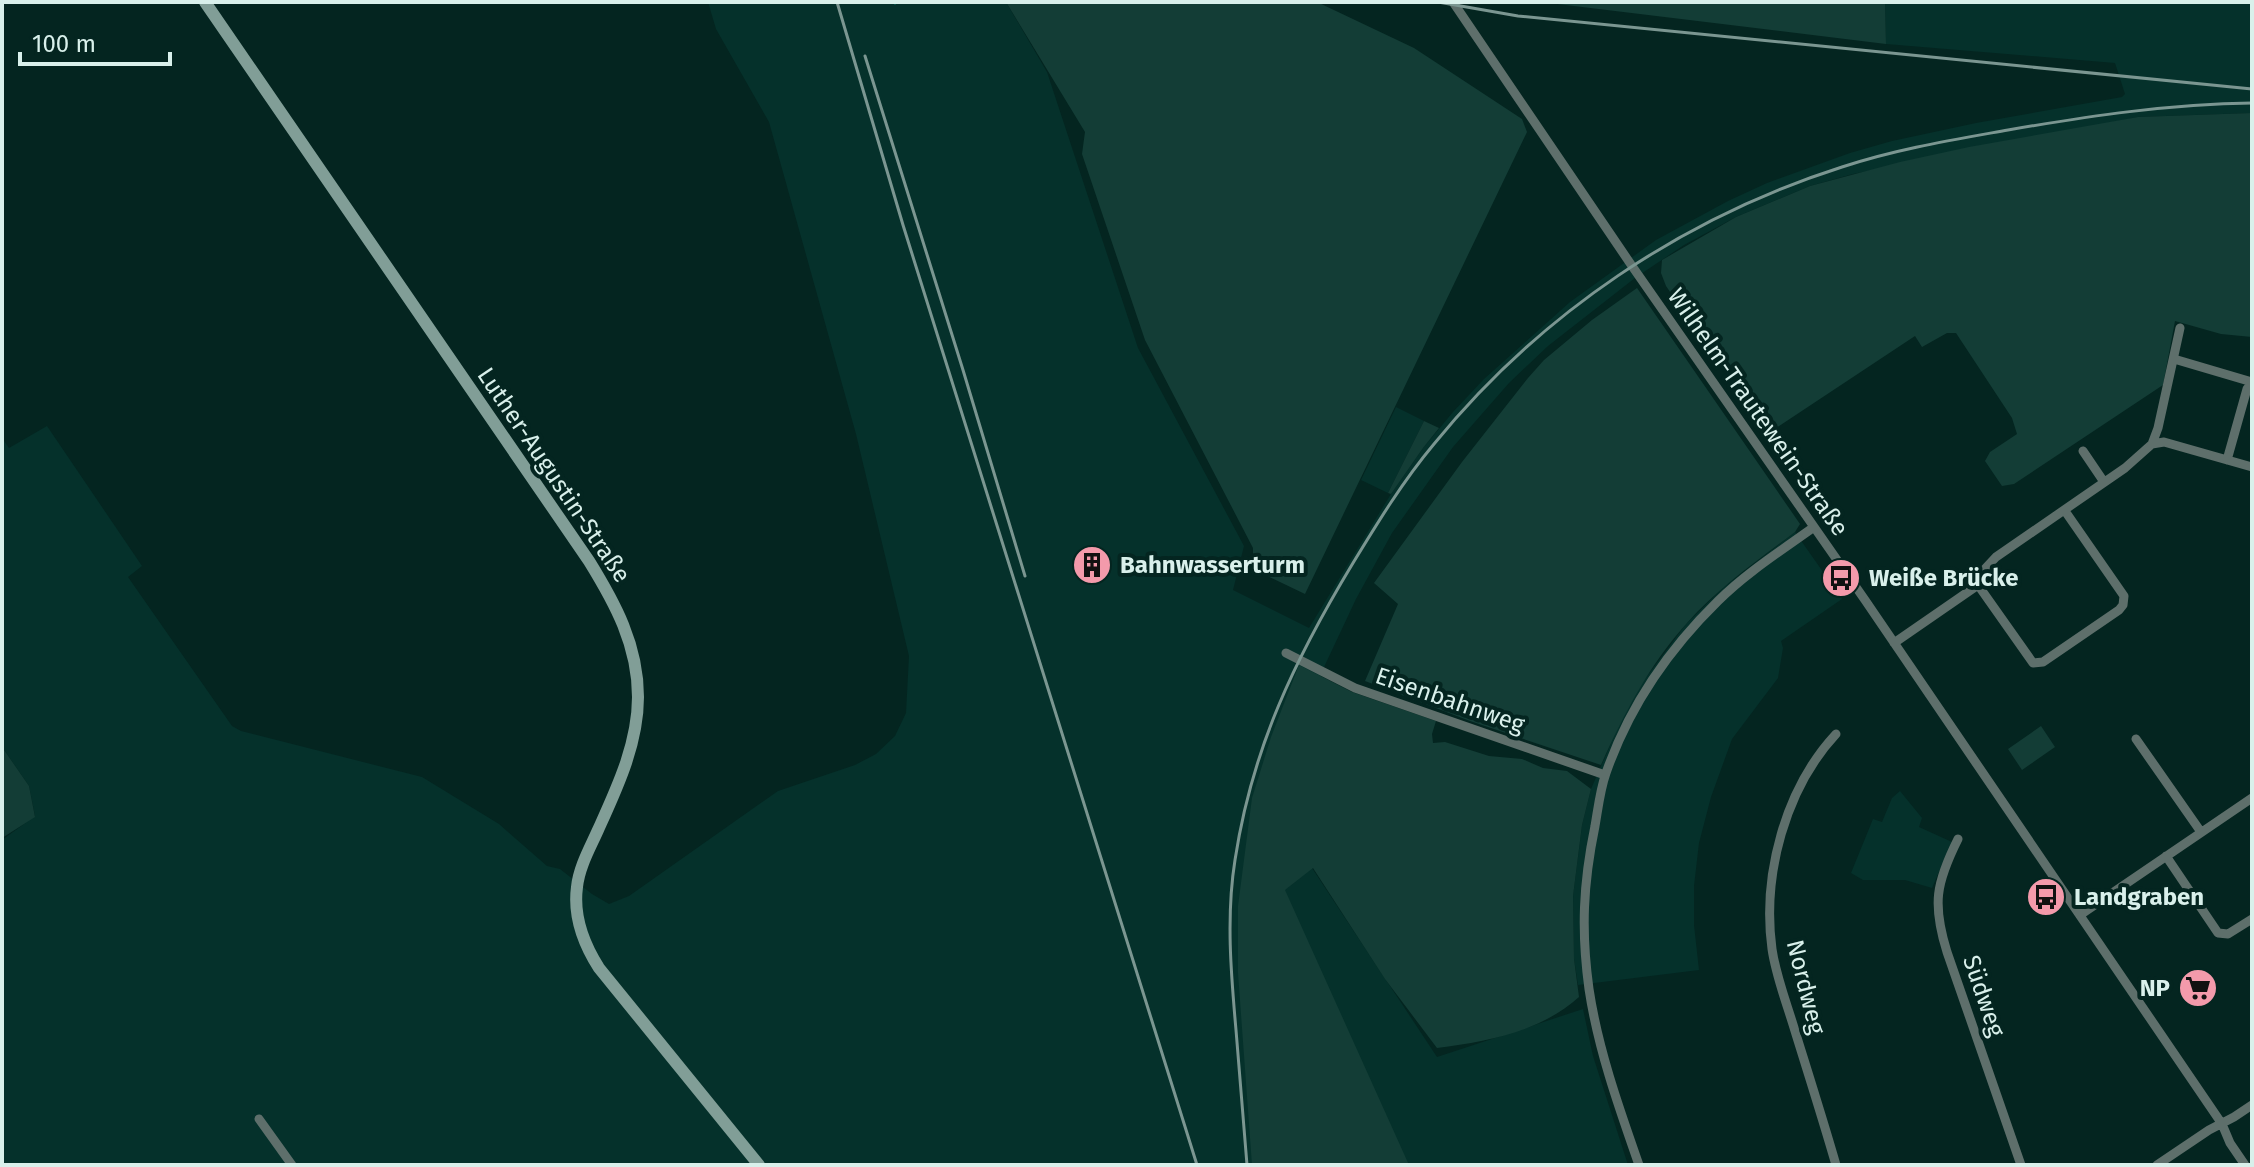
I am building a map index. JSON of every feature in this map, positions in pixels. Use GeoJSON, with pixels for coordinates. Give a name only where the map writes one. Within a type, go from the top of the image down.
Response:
{"type":"FeatureCollection","features":[{"type":"Feature","properties":{"kind":"street","name":"Luther-Augustin-Straße"},"geometry":{"type":"LineString","coordinates":[[205,2],[589,561],[621,617],[635,665],[637,715],[631,748],[621,776],[580,870],[576,901],[583,940],[599,968],[759,1165]]}},
{"type":"Feature","properties":{"kind":"street","name":"Wilhelm-Trautewein-Straße"},"geometry":{"type":"LineString","coordinates":[[1453,2],[2080,915],[2222,1124],[2245,1165]]}},
{"type":"Feature","properties":{"kind":"street"},"geometry":{"type":"LineString","coordinates":[[1894,643],[1978,585],[1982,572],[1996,557],[2125,468],[2152,444],[2180,328]]}},
{"type":"Feature","properties":{"kind":"street"},"geometry":{"type":"LineString","coordinates":[[2174,359],[2252,383],[2247,389],[2227,460]]}},
{"type":"Feature","properties":{"kind":"street"},"geometry":{"type":"LineString","coordinates":[[2152,444],[2164,442],[2252,467]]}},
{"type":"Feature","properties":{"kind":"street"},"geometry":{"type":"LineString","coordinates":[[2083,451],[2104,482]]}},
{"type":"Feature","properties":{"kind":"street"},"geometry":{"type":"LineString","coordinates":[[1978,585],[2033,663],[2043,662],[2119,610],[2124,596],[2065,511]]}},
{"type":"Feature","properties":{"kind":"street"},"geometry":{"type":"LineString","coordinates":[[1639,1165],[1598,1036],[1589,991],[1583,928],[1588,860],[1605,775],[1628,721],[1647,687],[1697,622],[1741,580],[1814,527]]}},
{"type":"Feature","properties":{"kind":"street","name":"Eisenbahnweg"},"geometry":{"type":"LineString","coordinates":[[1286,653],[1367,693],[1605,775]]}},
{"type":"Feature","properties":{"kind":"street","name":"Nordweg"},"geometry":{"type":"LineString","coordinates":[[1836,734],[1799,785],[1775,859],[1771,903],[1772,949],[1836,1165]]}},
{"type":"Feature","properties":{"kind":"street"},"geometry":{"type":"LineString","coordinates":[[2136,739],[2201,832]]}},
{"type":"Feature","properties":{"kind":"street"},"geometry":{"type":"LineString","coordinates":[[2080,915],[2252,798]]}},
{"type":"Feature","properties":{"kind":"street","name":"Südweg"},"geometry":{"type":"LineString","coordinates":[[1958,839],[1940,881],[1938,903],[1941,927],[2021,1165]]}},
{"type":"Feature","properties":{"kind":"street"},"geometry":{"type":"LineString","coordinates":[[2166,856],[2218,933],[2228,934],[2252,919]]}},
{"type":"Feature","properties":{"kind":"street"},"geometry":{"type":"LineString","coordinates":[[2157,1165],[2252,1105]]}},
{"type":"Feature","properties":{"kind":"street"},"geometry":{"type":"LineString","coordinates":[[259,1119],[292,1165]]}},
{"type":"Feature","properties":{"kind":"shaded area"},"geometry":{"type":"Polygon","coordinates":[[[708,2],[1006,2],[1047,72],[1138,348],[1244,546],[1233,590],[1309,628],[1391,494],[1453,412],[1484,379],[1570,302],[1656,240],[1767,183],[1850,153],[1892,141],[2125,94],[2115,63],[1886,44],[1885,2],[2252,2],[2252,113],[2138,117],[1853,174],[1810,186],[1736,217],[1684,245],[1635,278],[1548,346],[1509,383],[1453,447],[1392,533],[1356,599],[1296,735],[1286,889],[1312,868],[1437,1057],[1583,1009],[1593,1056],[1628,1165],[2,1165],[2,840],[35,816],[29,786],[2,747],[2,438],[9,448],[47,426],[142,566],[128,577],[232,726],[241,731],[422,777],[499,824],[547,866],[560,869],[609,904],[629,896],[778,791],[855,765],[876,754],[895,736],[906,713],[909,656],[856,434],[769,122],[716,29],[708,2]]]}},
{"type":"Feature","properties":{"kind":"shaded area"},"geometry":{"type":"Polygon","coordinates":[[[1006,2],[1317,2],[1414,48],[1522,119],[1527,132],[1305,594],[1253,569],[1253,548],[1145,340],[1082,154],[1085,132],[1006,2]]]}},
{"type":"Feature","properties":{"kind":"shaded area"},"geometry":{"type":"Polygon","coordinates":[[[1541,2],[1885,2],[1886,44],[1541,2]]]}},
{"type":"Feature","properties":{"kind":"shaded area"},"geometry":{"type":"Polygon","coordinates":[[[2252,113],[2252,337],[2221,334],[2175,321],[2163,385],[2014,484],[2002,486],[1985,461],[1990,452],[2017,434],[2012,418],[1956,333],[1947,333],[1922,347],[1915,336],[1767,434],[1666,286],[1661,273],[1662,260],[1736,217],[1810,186],[1969,147],[2138,117],[2252,113]]]}},
{"type":"Feature","properties":{"kind":"shaded area"},"geometry":{"type":"Polygon","coordinates":[[[1637,288],[1800,524],[1795,532],[1712,598],[1673,639],[1638,691],[1601,765],[1470,721],[1365,681],[1398,604],[1374,583],[1462,462],[1544,360],[1637,288]]]}},
{"type":"Feature","properties":{"kind":"shaded area"},"geometry":{"type":"Polygon","coordinates":[[[1396,407],[1424,421],[1388,493],[1361,480],[1396,407]]]}},
{"type":"Feature","properties":{"kind":"shaded area"},"geometry":{"type":"Polygon","coordinates":[[[1424,421],[1439,428],[1391,494],[1388,493],[1424,421]]]}},
{"type":"Feature","properties":{"kind":"shaded area"},"geometry":{"type":"Polygon","coordinates":[[[1795,532],[1842,599],[1781,641],[1783,648],[1778,678],[1732,739],[1711,797],[1699,843],[1694,925],[1699,970],[1578,985],[1574,959],[1573,896],[1582,825],[1591,789],[1622,718],[1642,683],[1686,624],[1724,587],[1795,532]]]}},
{"type":"Feature","properties":{"kind":"shaded area"},"geometry":{"type":"Polygon","coordinates":[[[1299,665],[1352,692],[1436,721],[1433,743],[1445,742],[1489,756],[1522,759],[1543,768],[1567,771],[1591,789],[1582,825],[1573,896],[1574,959],[1579,997],[1548,1019],[1512,1033],[1437,1048],[1385,979],[1313,868],[1285,890],[1409,1165],[1252,1165],[1238,973],[1238,906],[1252,798],[1271,737],[1299,665]]]}},
{"type":"Feature","properties":{"kind":"shaded area"},"geometry":{"type":"Polygon","coordinates":[[[2041,726],[2055,747],[2022,770],[2008,749],[2041,726]]]}},
{"type":"Feature","properties":{"kind":"shaded area"},"geometry":{"type":"Polygon","coordinates":[[[2,747],[29,786],[35,817],[2,838],[2,747]]]}},
{"type":"Feature","properties":{"kind":"shaded area"},"geometry":{"type":"Polygon","coordinates":[[[1900,791],[1922,818],[1919,827],[1952,842],[1932,888],[1905,880],[1863,880],[1851,873],[1873,819],[1882,822],[1892,798],[1900,791]]]}},
{"type":"Feature","properties":{"kind":"railway"},"geometry":{"type":"LineString","coordinates":[[837,2],[903,225],[1197,1165]]}},
{"type":"Feature","properties":{"kind":"railway"},"geometry":{"type":"LineString","coordinates":[[1438,2],[1518,16],[2252,89]]}},
{"type":"Feature","properties":{"kind":"railway"},"geometry":{"type":"LineString","coordinates":[[865,56],[1025,576]]}},
{"type":"Feature","properties":{"kind":"railway"},"geometry":{"type":"LineString","coordinates":[[1247,1165],[1232,988],[1230,924],[1235,860],[1252,780],[1279,706],[1332,599],[1401,487],[1475,397],[1567,313],[1618,276],[1671,243],[1783,188],[1862,161],[1966,137],[2130,112],[2252,103]]}},
{"type":"Feature","properties":{"kind":"place","name":"Bahnwasserturm"},"geometry":{"type":"Point","coordinates":[1092,565]}},
{"type":"Feature","properties":{"kind":"place","name":"Weiße Brücke"},"geometry":{"type":"Point","coordinates":[1841,578]}},
{"type":"Feature","properties":{"kind":"place","name":"Landgraben"},"geometry":{"type":"Point","coordinates":[2046,897]}},
{"type":"Feature","properties":{"kind":"place","name":"NP"},"geometry":{"type":"Point","coordinates":[2198,988]}}]}
